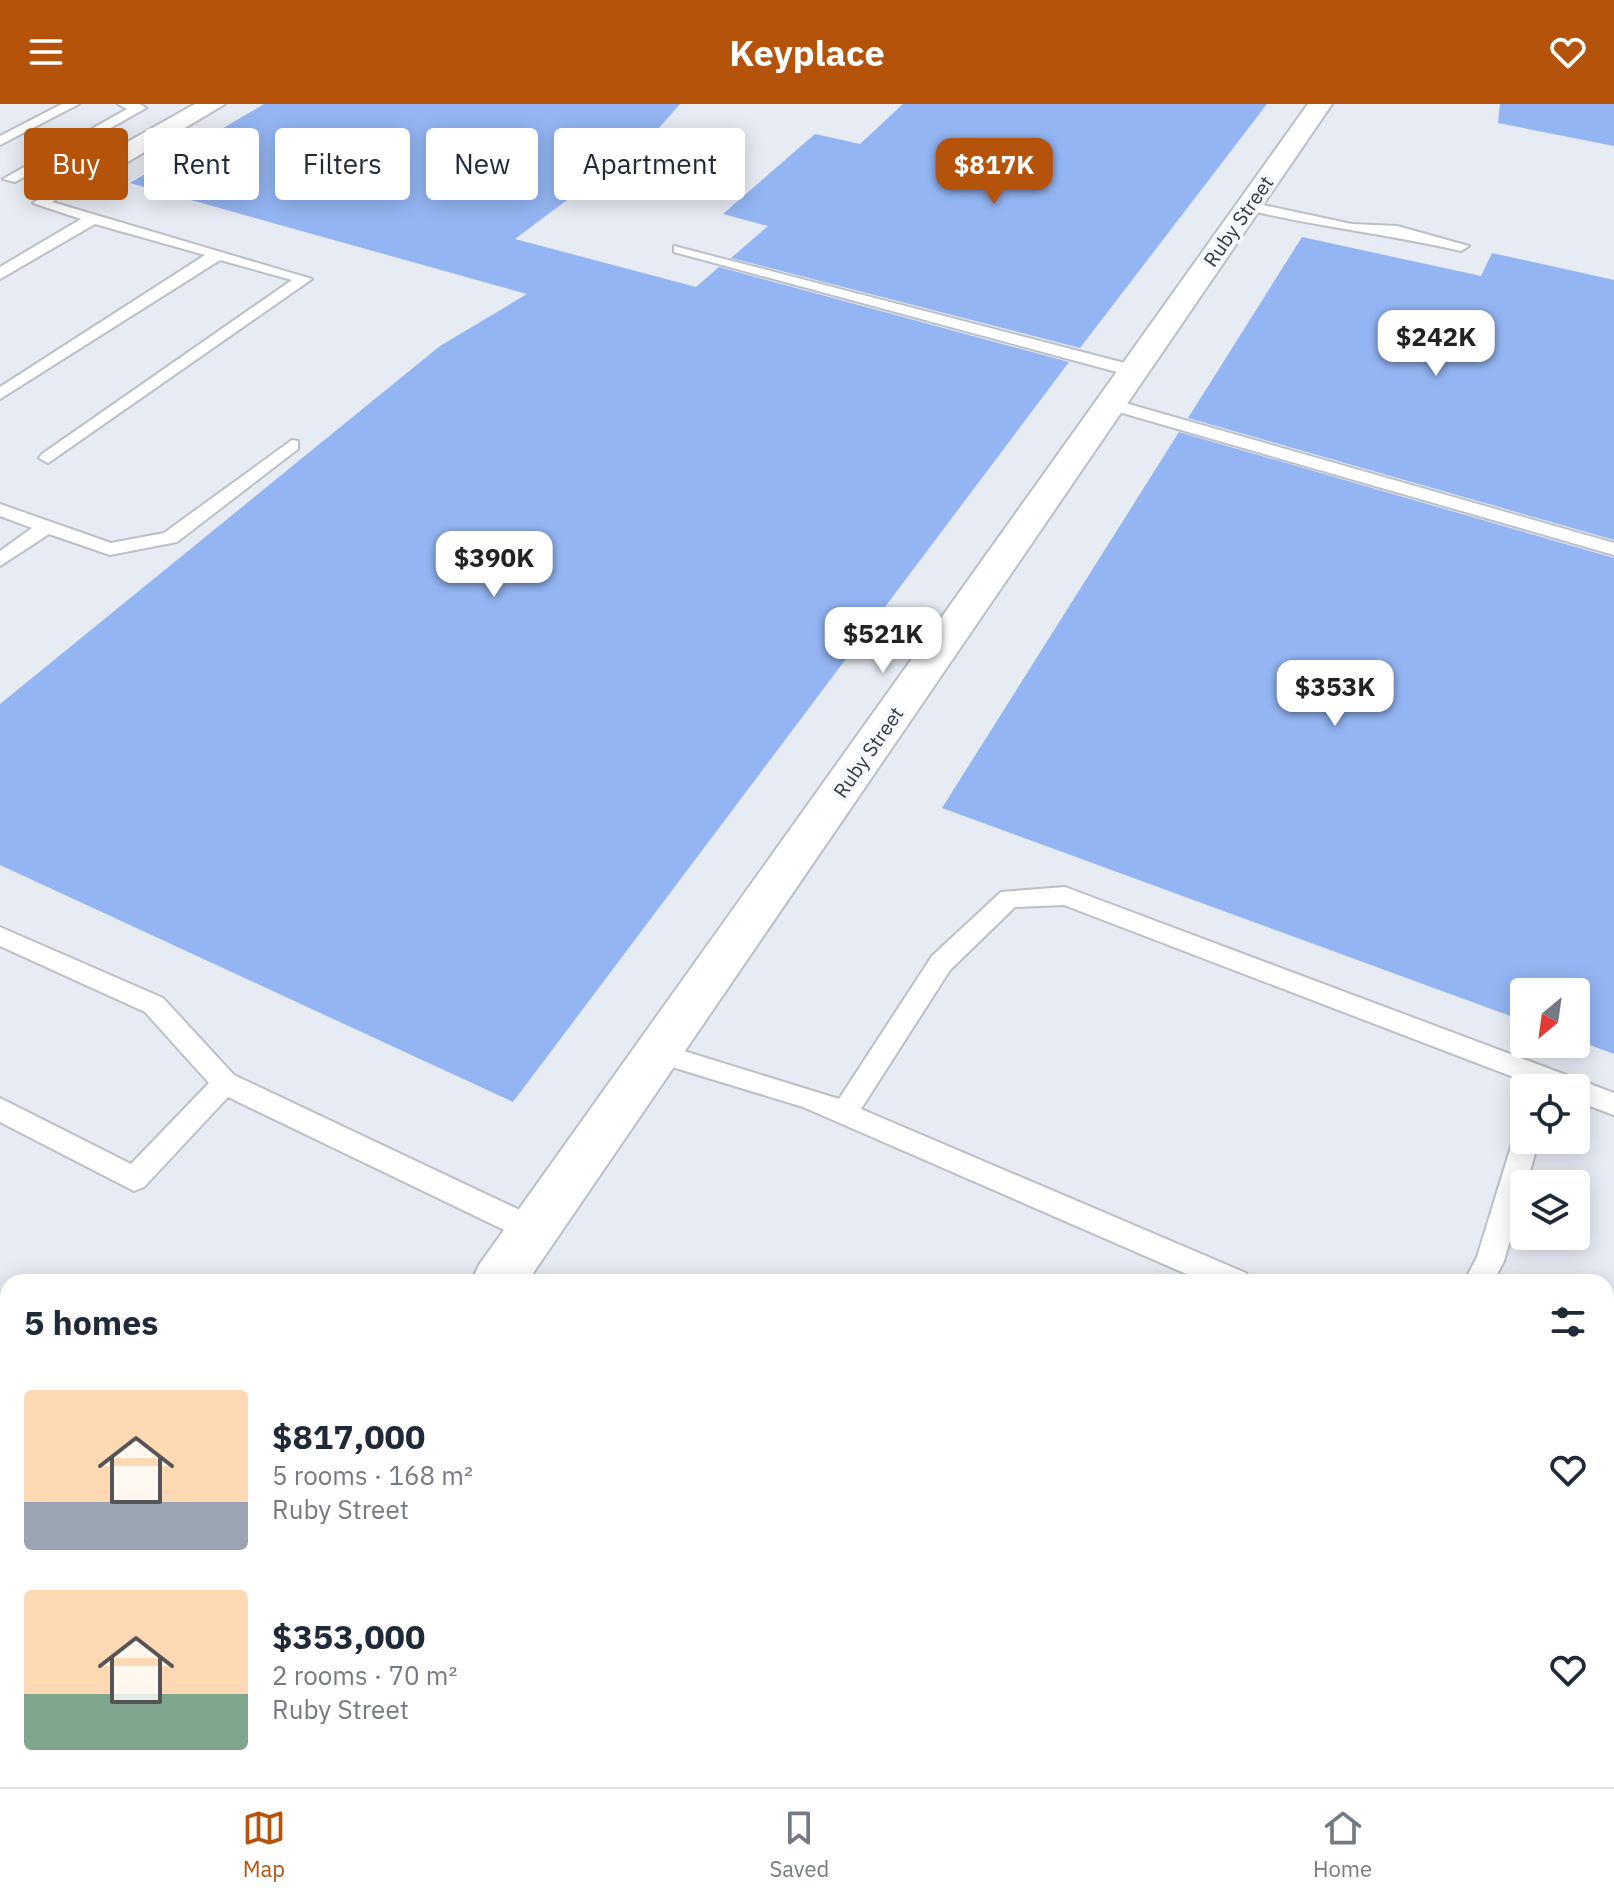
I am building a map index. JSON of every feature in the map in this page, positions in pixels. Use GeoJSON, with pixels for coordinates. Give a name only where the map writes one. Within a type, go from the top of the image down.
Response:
{"type":"FeatureCollection","features":[{"type":"Feature","properties":{"kind":"street"},"geometry":{"type":"LineString","coordinates":[[128,152],[213,104]]}},
{"type":"Feature","properties":{"kind":"street","name":"Ruby Street"},"geometry":{"type":"LineString","coordinates":[[503,1274],[1320,104]]}},
{"type":"Feature","properties":{"kind":"lane"},"geometry":{"type":"LineString","coordinates":[[0,141],[72,104]]}},
{"type":"Feature","properties":{"kind":"lane"},"geometry":{"type":"LineString","coordinates":[[5,178],[139,108],[125,104]]}},
{"type":"Feature","properties":{"kind":"lane"},"geometry":{"type":"LineString","coordinates":[[45,200],[40,203],[304,279],[48,458]]}},
{"type":"Feature","properties":{"kind":"lane"},"geometry":{"type":"LineString","coordinates":[[1249,206],[1352,228],[1397,231],[1461,246]]}},
{"type":"Feature","properties":{"kind":"lane"},"geometry":{"type":"LineString","coordinates":[[0,274],[94,218]]}},
{"type":"Feature","properties":{"kind":"lane"},"geometry":{"type":"LineString","coordinates":[[679,249],[1134,371]]}},
{"type":"Feature","properties":{"kind":"lane"},"geometry":{"type":"LineString","coordinates":[[0,394],[218,254]]}},
{"type":"Feature","properties":{"kind":"lane"},"geometry":{"type":"LineString","coordinates":[[1111,404],[1614,549]]}},
{"type":"Feature","properties":{"kind":"lane"},"geometry":{"type":"LineString","coordinates":[[0,510],[110,549],[170,538],[292,445]]}},
{"type":"Feature","properties":{"kind":"lane"},"geometry":{"type":"LineString","coordinates":[[0,560],[47,526]]}},
{"type":"Feature","properties":{"kind":"lane"},"geometry":{"type":"LineString","coordinates":[[844,1114],[941,963],[1009,898],[1065,896],[1521,1074]]}},
{"type":"Feature","properties":{"kind":"lane"},"geometry":{"type":"LineString","coordinates":[[0,936],[154,1005],[225,1083],[533,1230]]}},
{"type":"Feature","properties":{"kind":"lane"},"geometry":{"type":"LineString","coordinates":[[658,1053],[809,1098],[1217,1274]]}},
{"type":"Feature","properties":{"kind":"lane"},"geometry":{"type":"LineString","coordinates":[[0,1109],[134,1179],[225,1083]]}},
{"type":"Feature","properties":{"kind":"lane"},"geometry":{"type":"LineString","coordinates":[[1590,1095],[1614,1104]]}},
{"type":"Feature","properties":{"kind":"lane"},"geometry":{"type":"LineString","coordinates":[[1483,1274],[1490,1261],[1522,1154]]}},
{"type":"Feature","properties":{"kind":"building"},"geometry":{"type":"Polygon","coordinates":[[[264,104],[680,104],[659,128],[554,128],[554,200],[567,200],[515,239],[696,287],[719,267],[1069,362],[513,1102],[0,865],[0,704],[440,346],[527,294],[191,200],[259,200],[259,128],[223,128],[264,104]]]}},
{"type":"Feature","properties":{"kind":"building"},"geometry":{"type":"Polygon","coordinates":[[[903,104],[1267,104],[1080,348],[731,258],[768,226],[723,214],[739,200],[745,200],[745,195],[815,134],[860,144],[903,104]]]}},
{"type":"Feature","properties":{"kind":"building"},"geometry":{"type":"Polygon","coordinates":[[[1500,104],[1614,104],[1614,146],[1498,123],[1500,104]]]}},
{"type":"Feature","properties":{"kind":"building"},"geometry":{"type":"Polygon","coordinates":[[[144,175],[144,187],[130,183],[144,175]]]}},
{"type":"Feature","properties":{"kind":"building"},"geometry":{"type":"Polygon","coordinates":[[[1302,237],[1481,276],[1492,253],[1614,280],[1614,540],[1188,418],[1302,237]]]}},
{"type":"Feature","properties":{"kind":"building"},"geometry":{"type":"Polygon","coordinates":[[[1179,432],[1614,558],[1614,1054],[1590,1045],[1590,978],[1510,978],[1510,1016],[942,808],[1179,432]]]}}]}
